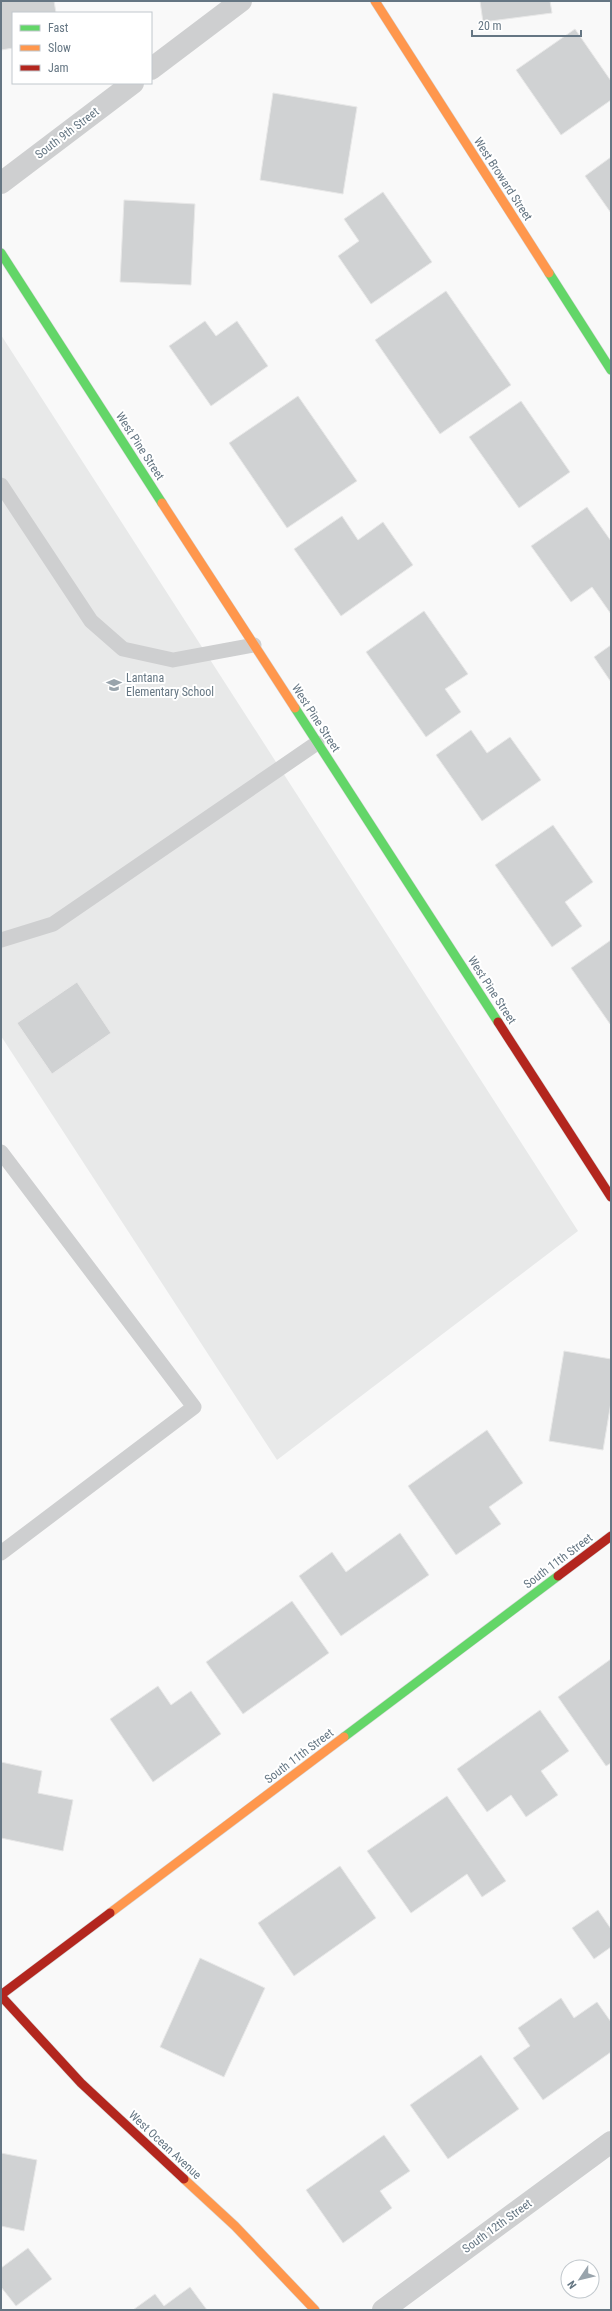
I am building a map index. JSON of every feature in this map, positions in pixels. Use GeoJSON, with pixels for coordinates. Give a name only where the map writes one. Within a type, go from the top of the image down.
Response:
{"type":"FeatureCollection","features":[{"type":"Feature","properties":{"kind":"street"},"geometry":{"type":"LineString","coordinates":[[152,68],[241,1]]}},
{"type":"Feature","properties":{"kind":"street","name":"West Broward Street"},"geometry":{"type":"LineString","coordinates":[[375,1],[611,370]]}},
{"type":"Feature","properties":{"kind":"street","name":"South 9th Street"},"geometry":{"type":"LineString","coordinates":[[1,183],[132,84]]}},
{"type":"Feature","properties":{"kind":"street","name":"West Pine Street"},"geometry":{"type":"LineString","coordinates":[[1,253],[611,1197]]}},
{"type":"Feature","properties":{"kind":"street","name":"South 11th Street"},"geometry":{"type":"LineString","coordinates":[[1,1995],[611,1536]]}},
{"type":"Feature","properties":{"kind":"street","name":"West Ocean Avenue"},"geometry":{"type":"LineString","coordinates":[[1,1995],[81,2083],[235,2226],[315,2310]]}},
{"type":"Feature","properties":{"kind":"street","name":"South 12th Street"},"geometry":{"type":"LineString","coordinates":[[383,2310],[611,2142]]}},
{"type":"Feature","properties":{"kind":"lane"},"geometry":{"type":"LineString","coordinates":[[1,485],[91,620],[122,649],[173,660],[254,645]]}},
{"type":"Feature","properties":{"kind":"lane"},"geometry":{"type":"LineString","coordinates":[[1,940],[54,924],[317,742]]}},
{"type":"Feature","properties":{"kind":"lane"},"geometry":{"type":"LineString","coordinates":[[1,1152],[194,1407],[1,1553]]}},
{"type":"Feature","properties":{"kind":"shaded area","name":"Lantana Elementary School"},"geometry":{"type":"Polygon","coordinates":[[[1,335],[578,1231],[277,1460],[1,1036],[1,335]]]}},
{"type":"Feature","properties":{"kind":"building"},"geometry":{"type":"Polygon","coordinates":[[[1,1],[54,1],[56,12],[12,12],[12,48],[1,50],[1,1]]]}},
{"type":"Feature","properties":{"kind":"building"},"geometry":{"type":"Polygon","coordinates":[[[480,1],[550,1],[552,13],[483,22],[480,1]]]}},
{"type":"Feature","properties":{"kind":"building"},"geometry":{"type":"Polygon","coordinates":[[[575,29],[611,81],[611,100],[561,135],[516,70],[575,29]]]}},
{"type":"Feature","properties":{"kind":"building"},"geometry":{"type":"Polygon","coordinates":[[[273,93],[357,107],[343,194],[260,180],[273,93]]]}},
{"type":"Feature","properties":{"kind":"building"},"geometry":{"type":"Polygon","coordinates":[[[611,157],[611,213],[585,176],[611,157]]]}},
{"type":"Feature","properties":{"kind":"building"},"geometry":{"type":"Polygon","coordinates":[[[383,192],[432,262],[371,304],[338,256],[359,241],[344,219],[383,192]]]}},
{"type":"Feature","properties":{"kind":"building"},"geometry":{"type":"Polygon","coordinates":[[[124,200],[195,204],[191,285],[120,282],[124,200]]]}},
{"type":"Feature","properties":{"kind":"building"},"geometry":{"type":"Polygon","coordinates":[[[446,291],[511,385],[440,434],[375,340],[446,291]]]}},
{"type":"Feature","properties":{"kind":"building"},"geometry":{"type":"Polygon","coordinates":[[[205,321],[216,336],[237,321],[268,366],[211,406],[169,346],[205,321]]]}},
{"type":"Feature","properties":{"kind":"building"},"geometry":{"type":"Polygon","coordinates":[[[298,396],[357,481],[287,528],[229,443],[298,396]]]}},
{"type":"Feature","properties":{"kind":"building"},"geometry":{"type":"Polygon","coordinates":[[[521,401],[570,472],[519,508],[469,437],[521,401]]]}},
{"type":"Feature","properties":{"kind":"building"},"geometry":{"type":"Polygon","coordinates":[[[587,507],[611,541],[611,614],[592,587],[571,602],[531,546],[587,507]]]}},
{"type":"Feature","properties":{"kind":"building"},"geometry":{"type":"Polygon","coordinates":[[[342,516],[358,540],[383,522],[413,565],[341,616],[294,549],[342,516]]]}},
{"type":"Feature","properties":{"kind":"building"},"geometry":{"type":"Polygon","coordinates":[[[424,611],[468,674],[445,689],[461,712],[426,737],[366,652],[424,611]]]}},
{"type":"Feature","properties":{"kind":"building"},"geometry":{"type":"Polygon","coordinates":[[[611,645],[611,682],[594,657],[611,645]]]}},
{"type":"Feature","properties":{"kind":"building"},"geometry":{"type":"Polygon","coordinates":[[[471,730],[487,753],[510,737],[541,780],[482,821],[436,755],[471,730]]]}},
{"type":"Feature","properties":{"kind":"building"},"geometry":{"type":"Polygon","coordinates":[[[553,825],[593,882],[565,902],[582,926],[552,947],[495,865],[553,825]]]}},
{"type":"Feature","properties":{"kind":"building"},"geometry":{"type":"Polygon","coordinates":[[[611,940],[611,1024],[610,1024],[571,968],[611,940]]]}},
{"type":"Feature","properties":{"kind":"building"},"geometry":{"type":"Polygon","coordinates":[[[77,982],[111,1033],[52,1074],[17,1023],[77,982]]]}},
{"type":"Feature","properties":{"kind":"building"},"geometry":{"type":"Polygon","coordinates":[[[564,1351],[611,1359],[611,1402],[603,1450],[549,1441],[564,1351]]]}},
{"type":"Feature","properties":{"kind":"building"},"geometry":{"type":"Polygon","coordinates":[[[487,1430],[523,1483],[489,1507],[501,1524],[456,1555],[408,1486],[487,1430]]]}},
{"type":"Feature","properties":{"kind":"building"},"geometry":{"type":"Polygon","coordinates":[[[400,1533],[429,1575],[341,1636],[299,1576],[332,1552],[346,1572],[400,1533]]]}},
{"type":"Feature","properties":{"kind":"building"},"geometry":{"type":"Polygon","coordinates":[[[292,1601],[329,1653],[243,1714],[206,1662],[292,1601]]]}},
{"type":"Feature","properties":{"kind":"building"},"geometry":{"type":"Polygon","coordinates":[[[611,1659],[611,1763],[606,1766],[558,1697],[611,1659]]]}},
{"type":"Feature","properties":{"kind":"building"},"geometry":{"type":"Polygon","coordinates":[[[158,1686],[171,1705],[191,1691],[221,1734],[153,1782],[110,1719],[158,1686]]]}},
{"type":"Feature","properties":{"kind":"building"},"geometry":{"type":"Polygon","coordinates":[[[540,1710],[569,1751],[541,1771],[558,1795],[526,1817],[511,1795],[487,1812],[457,1769],[540,1710]]]}},
{"type":"Feature","properties":{"kind":"building"},"geometry":{"type":"Polygon","coordinates":[[[1,1762],[42,1771],[38,1793],[73,1800],[63,1851],[1,1838],[1,1762]]]}},
{"type":"Feature","properties":{"kind":"building"},"geometry":{"type":"Polygon","coordinates":[[[447,1796],[506,1881],[482,1897],[467,1874],[411,1913],[367,1851],[447,1796]]]}},
{"type":"Feature","properties":{"kind":"building"},"geometry":{"type":"Polygon","coordinates":[[[340,1866],[376,1918],[294,1976],[258,1923],[340,1866]]]}},
{"type":"Feature","properties":{"kind":"building"},"geometry":{"type":"Polygon","coordinates":[[[598,1910],[611,1929],[611,1947],[594,1959],[572,1928],[598,1910]]]}},
{"type":"Feature","properties":{"kind":"building"},"geometry":{"type":"Polygon","coordinates":[[[200,1958],[265,1988],[224,2077],[160,2047],[200,1958]]]}},
{"type":"Feature","properties":{"kind":"building"},"geometry":{"type":"Polygon","coordinates":[[[561,1998],[574,2018],[597,2002],[611,2022],[611,2052],[543,2100],[513,2058],[530,2046],[518,2028],[561,1998]]]}},
{"type":"Feature","properties":{"kind":"building"},"geometry":{"type":"Polygon","coordinates":[[[481,2055],[519,2109],[448,2159],[410,2105],[481,2055]]]}},
{"type":"Feature","properties":{"kind":"building"},"geometry":{"type":"Polygon","coordinates":[[[384,2135],[410,2171],[380,2191],[392,2208],[343,2243],[306,2190],[384,2135]]]}},
{"type":"Feature","properties":{"kind":"building"},"geometry":{"type":"Polygon","coordinates":[[[1,2153],[37,2160],[24,2231],[1,2226],[1,2153]]]}},
{"type":"Feature","properties":{"kind":"building"},"geometry":{"type":"Polygon","coordinates":[[[28,2248],[52,2279],[16,2306],[1,2287],[1,2268],[28,2248]]]}},
{"type":"Feature","properties":{"kind":"building"},"geometry":{"type":"Polygon","coordinates":[[[190,2287],[207,2310],[133,2310],[155,2294],[164,2306],[190,2287]]]}},
{"type":"Feature","properties":{"kind":"traffic: fast"},"geometry":{"type":"LineString","coordinates":[[1,253],[162,503]]}},
{"type":"Feature","properties":{"kind":"traffic: fast"},"geometry":{"type":"LineString","coordinates":[[549,273],[611,370]]}},
{"type":"Feature","properties":{"kind":"traffic: fast"},"geometry":{"type":"LineString","coordinates":[[295,708],[498,1022]]}},
{"type":"Feature","properties":{"kind":"traffic: fast"},"geometry":{"type":"LineString","coordinates":[[344,1737],[558,1576]]}},
{"type":"Feature","properties":{"kind":"traffic: slow"},"geometry":{"type":"LineString","coordinates":[[375,1],[549,273]]}},
{"type":"Feature","properties":{"kind":"traffic: slow"},"geometry":{"type":"LineString","coordinates":[[162,503],[295,708]]}},
{"type":"Feature","properties":{"kind":"traffic: slow"},"geometry":{"type":"LineString","coordinates":[[110,1913],[344,1737]]}},
{"type":"Feature","properties":{"kind":"traffic: slow"},"geometry":{"type":"LineString","coordinates":[[184,2179],[235,2226],[315,2310]]}},
{"type":"Feature","properties":{"kind":"traffic: jam"},"geometry":{"type":"LineString","coordinates":[[498,1022],[611,1197]]}},
{"type":"Feature","properties":{"kind":"traffic: jam"},"geometry":{"type":"LineString","coordinates":[[558,1576],[611,1536]]}},
{"type":"Feature","properties":{"kind":"traffic: jam"},"geometry":{"type":"LineString","coordinates":[[1,1995],[110,1913]]}},
{"type":"Feature","properties":{"kind":"traffic: jam"},"geometry":{"type":"LineString","coordinates":[[1,1996],[81,2083],[184,2179]]}},
{"type":"Feature","properties":{"kind":"place","name":"Lantana Elementary School"},"geometry":{"type":"Point","coordinates":[114,685]}}]}
